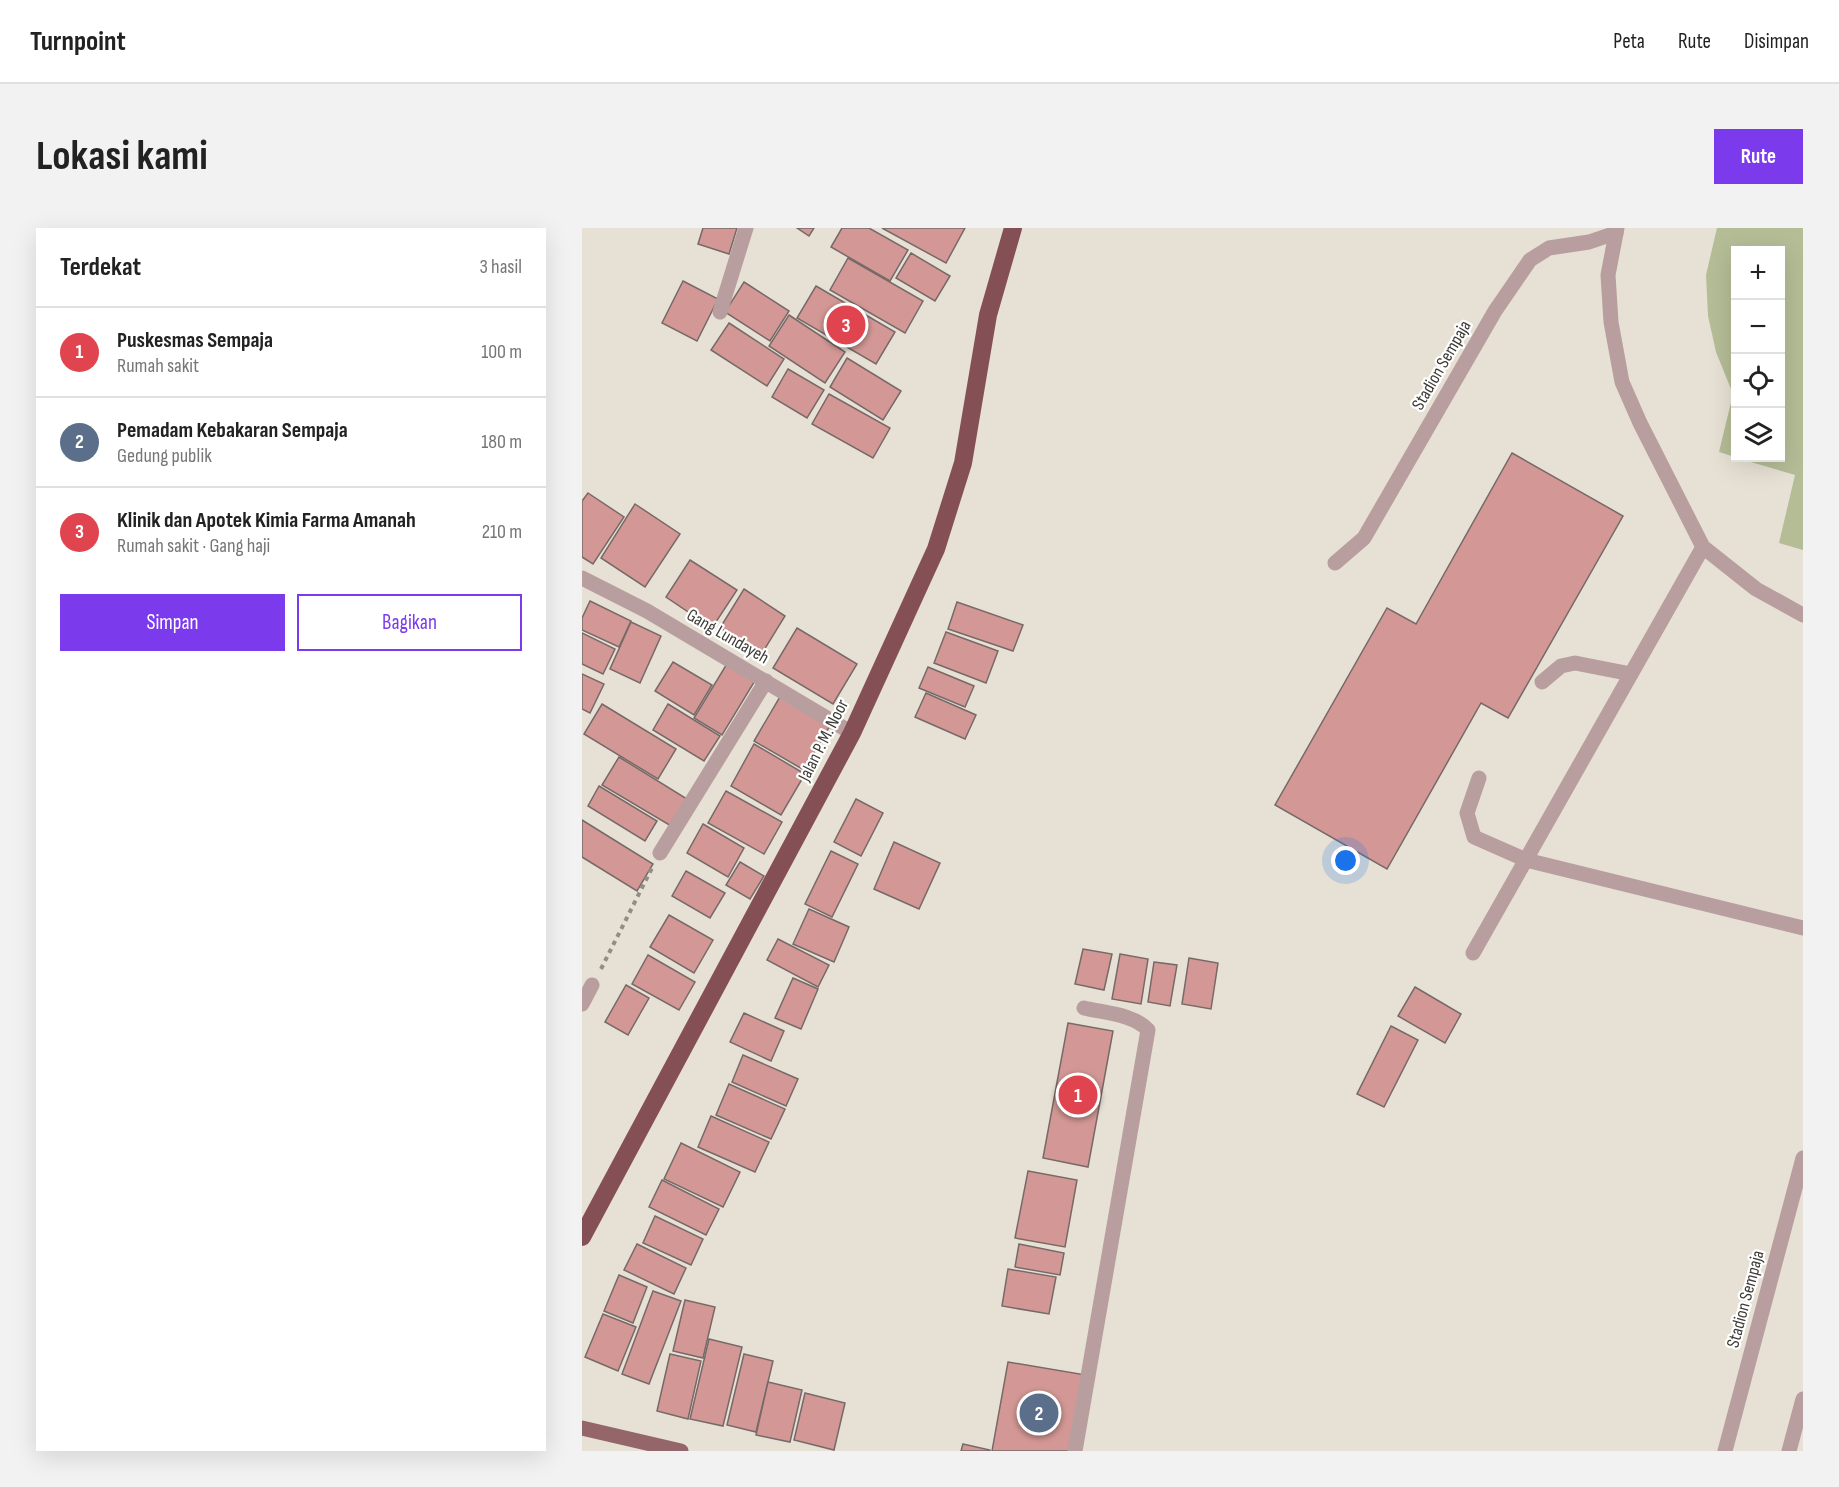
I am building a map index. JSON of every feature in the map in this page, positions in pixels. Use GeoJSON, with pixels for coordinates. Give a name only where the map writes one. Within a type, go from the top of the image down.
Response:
{"type":"FeatureCollection","features":[{"type":"Feature","properties":{"kind":"highway","name":"Jalan P. M. Noor"},"geometry":{"type":"LineString","coordinates":[[582,1237],[852,733],[936,549],[963,463],[988,315],[1013,228]]}},
{"type":"Feature","properties":{"kind":"main road"},"geometry":{"type":"LineString","coordinates":[[582,1428],[681,1451]]}},
{"type":"Feature","properties":{"kind":"street"},"geometry":{"type":"LineString","coordinates":[[720,312],[746,228]]}},
{"type":"Feature","properties":{"kind":"street","name":"Stadion Sempaja"},"geometry":{"type":"LineString","coordinates":[[1616,230],[1608,275],[1611,322],[1622,382],[1703,548],[1756,589],[1803,615]]}},
{"type":"Feature","properties":{"kind":"street","name":"Stadion Sempaja"},"geometry":{"type":"LineString","coordinates":[[1335,563],[1364,538],[1495,311],[1530,260],[1549,248],[1589,242],[1616,230]]}},
{"type":"Feature","properties":{"kind":"street"},"geometry":{"type":"LineString","coordinates":[[1473,953],[1703,548]]}},
{"type":"Feature","properties":{"kind":"street","name":"Gang Lundayeh"},"geometry":{"type":"LineString","coordinates":[[582,578],[647,611],[852,733]]}},
{"type":"Feature","properties":{"kind":"street"},"geometry":{"type":"LineString","coordinates":[[1542,682],[1561,666],[1575,663],[1631,674]]}},
{"type":"Feature","properties":{"kind":"street"},"geometry":{"type":"LineString","coordinates":[[660,853],[766,681]]}},
{"type":"Feature","properties":{"kind":"street"},"geometry":{"type":"LineString","coordinates":[[1479,778],[1467,813],[1474,837],[1526,860],[1803,928]]}},
{"type":"Feature","properties":{"kind":"street"},"geometry":{"type":"LineString","coordinates":[[582,1004],[592,986]]}},
{"type":"Feature","properties":{"kind":"street"},"geometry":{"type":"LineString","coordinates":[[1075,1451],[1148,1030],[1137,1021],[1084,1008]]}},
{"type":"Feature","properties":{"kind":"street","name":"Stadion Sempaja"},"geometry":{"type":"LineString","coordinates":[[1725,1451],[1803,1158]]}},
{"type":"Feature","properties":{"kind":"street"},"geometry":{"type":"LineString","coordinates":[[1789,1451],[1803,1399]]}},
{"type":"Feature","properties":{"kind":"path"},"geometry":{"type":"LineString","coordinates":[[592,986],[660,853]]}},
{"type":"Feature","properties":{"kind":"green space"},"geometry":{"type":"Polygon","coordinates":[[[1717,228],[1803,228],[1803,550],[1779,543],[1795,475],[1751,462],[1785,462],[1785,246],[1731,246],[1731,389],[1716,352],[1708,316],[1706,275],[1717,228]]]}},
{"type":"Feature","properties":{"kind":"green space"},"geometry":{"type":"Polygon","coordinates":[[[1731,402],[1731,456],[1719,452],[1731,402]]]}},
{"type":"Feature","properties":{"kind":"building"},"geometry":{"type":"Polygon","coordinates":[[[703,228],[737,228],[729,254],[698,244],[703,228]]]}},
{"type":"Feature","properties":{"kind":"building"},"geometry":{"type":"Polygon","coordinates":[[[797,228],[814,228],[809,236],[797,228]]]}},
{"type":"Feature","properties":{"kind":"building"},"geometry":{"type":"Polygon","coordinates":[[[842,228],[869,228],[908,250],[890,281],[831,247],[842,228]]]}},
{"type":"Feature","properties":{"kind":"building"},"geometry":{"type":"Polygon","coordinates":[[[882,228],[965,228],[946,263],[882,228]]]}},
{"type":"Feature","properties":{"kind":"building"},"geometry":{"type":"Polygon","coordinates":[[[911,253],[950,276],[935,301],[896,278],[911,253]]]}},
{"type":"Feature","properties":{"kind":"building"},"geometry":{"type":"Polygon","coordinates":[[[848,258],[923,301],[905,333],[830,290],[848,258]]]}},
{"type":"Feature","properties":{"kind":"building"},"geometry":{"type":"Polygon","coordinates":[[[683,281],[718,299],[697,341],[662,323],[683,281]]]}},
{"type":"Feature","properties":{"kind":"building"},"geometry":{"type":"Polygon","coordinates":[[[744,282],[789,311],[770,341],[725,312],[744,282]]]}},
{"type":"Feature","properties":{"kind":"building"},"geometry":{"type":"Polygon","coordinates":[[[816,286],[895,332],[876,364],[797,318],[816,286]]]}},
{"type":"Feature","properties":{"kind":"building"},"geometry":{"type":"Polygon","coordinates":[[[789,315],[845,352],[825,383],[769,346],[789,315]]]}},
{"type":"Feature","properties":{"kind":"building"},"geometry":{"type":"Polygon","coordinates":[[[729,323],[784,359],[767,386],[711,350],[729,323]]]}},
{"type":"Feature","properties":{"kind":"building"},"geometry":{"type":"Polygon","coordinates":[[[847,358],[901,391],[883,420],[830,387],[847,358]]]}},
{"type":"Feature","properties":{"kind":"building"},"geometry":{"type":"Polygon","coordinates":[[[788,369],[824,390],[807,418],[772,397],[788,369]]]}},
{"type":"Feature","properties":{"kind":"building"},"geometry":{"type":"Polygon","coordinates":[[[829,394],[890,428],[873,458],[812,424],[829,394]]]}},
{"type":"Feature","properties":{"kind":"building"},"geometry":{"type":"Polygon","coordinates":[[[1512,453],[1623,516],[1508,718],[1481,703],[1387,869],[1275,805],[1387,608],[1416,624],[1512,453]]]}},
{"type":"Feature","properties":{"kind":"building"},"geometry":{"type":"Polygon","coordinates":[[[588,493],[624,517],[593,564],[582,557],[582,501],[588,493]]]}},
{"type":"Feature","properties":{"kind":"building"},"geometry":{"type":"Polygon","coordinates":[[[635,504],[680,534],[645,587],[601,558],[635,504]]]}},
{"type":"Feature","properties":{"kind":"building"},"geometry":{"type":"Polygon","coordinates":[[[690,560],[737,590],[712,628],[666,597],[690,560]]]}},
{"type":"Feature","properties":{"kind":"building"},"geometry":{"type":"Polygon","coordinates":[[[744,589],[785,616],[761,655],[720,628],[744,589]]]}},
{"type":"Feature","properties":{"kind":"building"},"geometry":{"type":"Polygon","coordinates":[[[590,601],[631,621],[619,647],[582,630],[582,618],[590,601]]]}},
{"type":"Feature","properties":{"kind":"building"},"geometry":{"type":"Polygon","coordinates":[[[957,602],[1023,625],[1013,651],[948,629],[957,602]]]}},
{"type":"Feature","properties":{"kind":"building"},"geometry":{"type":"Polygon","coordinates":[[[631,622],[661,636],[640,683],[610,669],[631,622]]]}},
{"type":"Feature","properties":{"kind":"building"},"geometry":{"type":"Polygon","coordinates":[[[797,628],[857,664],[833,704],[773,668],[797,628]]]}},
{"type":"Feature","properties":{"kind":"building"},"geometry":{"type":"Polygon","coordinates":[[[946,632],[998,651],[986,683],[934,663],[946,632]]]}},
{"type":"Feature","properties":{"kind":"building"},"geometry":{"type":"Polygon","coordinates":[[[582,633],[615,649],[603,674],[582,664],[582,633]]]}},
{"type":"Feature","properties":{"kind":"building"},"geometry":{"type":"Polygon","coordinates":[[[673,662],[712,685],[694,715],[655,691],[673,662]]]}},
{"type":"Feature","properties":{"kind":"building"},"geometry":{"type":"Polygon","coordinates":[[[728,662],[756,679],[722,735],[694,718],[728,662]]]}},
{"type":"Feature","properties":{"kind":"building"},"geometry":{"type":"Polygon","coordinates":[[[928,667],[974,686],[965,707],[919,688],[928,667]]]}},
{"type":"Feature","properties":{"kind":"building"},"geometry":{"type":"Polygon","coordinates":[[[582,674],[604,684],[590,713],[582,709],[582,674]]]}},
{"type":"Feature","properties":{"kind":"building"},"geometry":{"type":"Polygon","coordinates":[[[926,693],[976,715],[965,739],[915,717],[926,693]]]}},
{"type":"Feature","properties":{"kind":"building"},"geometry":{"type":"Polygon","coordinates":[[[781,695],[831,724],[804,770],[754,741],[781,695]]]}},
{"type":"Feature","properties":{"kind":"building"},"geometry":{"type":"Polygon","coordinates":[[[602,704],[676,749],[658,779],[584,734],[602,704]]]}},
{"type":"Feature","properties":{"kind":"building"},"geometry":{"type":"Polygon","coordinates":[[[668,704],[720,736],[704,761],[653,730],[668,704]]]}},
{"type":"Feature","properties":{"kind":"building"},"geometry":{"type":"Polygon","coordinates":[[[754,744],[805,774],[781,815],[731,786],[754,744]]]}},
{"type":"Feature","properties":{"kind":"building"},"geometry":{"type":"Polygon","coordinates":[[[619,757],[687,799],[671,826],[602,785],[619,757]]]}},
{"type":"Feature","properties":{"kind":"building"},"geometry":{"type":"Polygon","coordinates":[[[599,786],[657,821],[645,841],[588,806],[599,786]]]}},
{"type":"Feature","properties":{"kind":"building"},"geometry":{"type":"Polygon","coordinates":[[[726,791],[782,822],[764,854],[708,823],[726,791]]]}},
{"type":"Feature","properties":{"kind":"building"},"geometry":{"type":"Polygon","coordinates":[[[856,799],[883,813],[861,856],[834,842],[856,799]]]}},
{"type":"Feature","properties":{"kind":"building"},"geometry":{"type":"Polygon","coordinates":[[[582,820],[653,864],[637,891],[582,857],[582,820]]]}},
{"type":"Feature","properties":{"kind":"building"},"geometry":{"type":"Polygon","coordinates":[[[703,824],[744,848],[728,877],[687,853],[703,824]]]}},
{"type":"Feature","properties":{"kind":"building"},"geometry":{"type":"Polygon","coordinates":[[[894,842],[940,863],[919,909],[874,889],[894,842]]]}},
{"type":"Feature","properties":{"kind":"building"},"geometry":{"type":"Polygon","coordinates":[[[831,851],[858,864],[832,917],[805,904],[831,851]]]}},
{"type":"Feature","properties":{"kind":"building"},"geometry":{"type":"Polygon","coordinates":[[[740,862],[764,876],[750,899],[726,885],[740,862]]]}},
{"type":"Feature","properties":{"kind":"building"},"geometry":{"type":"Polygon","coordinates":[[[686,871],[725,893],[710,918],[672,896],[686,871]]]}},
{"type":"Feature","properties":{"kind":"building"},"geometry":{"type":"Polygon","coordinates":[[[809,909],[849,927],[834,962],[793,944],[809,909]]]}},
{"type":"Feature","properties":{"kind":"building"},"geometry":{"type":"Polygon","coordinates":[[[669,915],[713,940],[694,973],[650,947],[669,915]]]}},
{"type":"Feature","properties":{"kind":"building"},"geometry":{"type":"Polygon","coordinates":[[[778,939],[829,965],[818,987],[767,960],[778,939]]]}},
{"type":"Feature","properties":{"kind":"building"},"geometry":{"type":"Polygon","coordinates":[[[1083,949],[1112,954],[1104,990],[1075,984],[1083,949]]]}},
{"type":"Feature","properties":{"kind":"building"},"geometry":{"type":"Polygon","coordinates":[[[1120,954],[1148,959],[1141,1004],[1112,999],[1120,954]]]}},
{"type":"Feature","properties":{"kind":"building"},"geometry":{"type":"Polygon","coordinates":[[[648,955],[695,982],[679,1010],[632,984],[648,955]]]}},
{"type":"Feature","properties":{"kind":"building"},"geometry":{"type":"Polygon","coordinates":[[[1189,958],[1218,963],[1211,1009],[1182,1004],[1189,958]]]}},
{"type":"Feature","properties":{"kind":"building"},"geometry":{"type":"Polygon","coordinates":[[[1154,962],[1177,965],[1170,1006],[1148,1002],[1154,962]]]}},
{"type":"Feature","properties":{"kind":"building"},"geometry":{"type":"Polygon","coordinates":[[[793,978],[818,989],[801,1029],[775,1018],[793,978]]]}},
{"type":"Feature","properties":{"kind":"building"},"geometry":{"type":"Polygon","coordinates":[[[626,985],[649,998],[628,1035],[605,1022],[626,985]]]}},
{"type":"Feature","properties":{"kind":"building"},"geometry":{"type":"Polygon","coordinates":[[[1415,987],[1461,1014],[1445,1043],[1398,1016],[1415,987]]]}},
{"type":"Feature","properties":{"kind":"building"},"geometry":{"type":"Polygon","coordinates":[[[744,1013],[784,1031],[771,1061],[730,1042],[744,1013]]]}},
{"type":"Feature","properties":{"kind":"building"},"geometry":{"type":"Polygon","coordinates":[[[1068,1023],[1113,1031],[1088,1167],[1043,1158],[1068,1023]]]}},
{"type":"Feature","properties":{"kind":"building"},"geometry":{"type":"Polygon","coordinates":[[[1391,1026],[1418,1040],[1384,1107],[1357,1094],[1391,1026]]]}},
{"type":"Feature","properties":{"kind":"building"},"geometry":{"type":"Polygon","coordinates":[[[743,1055],[798,1079],[786,1106],[732,1082],[743,1055]]]}},
{"type":"Feature","properties":{"kind":"building"},"geometry":{"type":"Polygon","coordinates":[[[729,1084],[785,1109],[771,1139],[716,1115],[729,1084]]]}},
{"type":"Feature","properties":{"kind":"building"},"geometry":{"type":"Polygon","coordinates":[[[711,1116],[769,1142],[755,1172],[698,1147],[711,1116]]]}},
{"type":"Feature","properties":{"kind":"building"},"geometry":{"type":"Polygon","coordinates":[[[681,1143],[740,1172],[723,1207],[664,1179],[681,1143]]]}},
{"type":"Feature","properties":{"kind":"building"},"geometry":{"type":"Polygon","coordinates":[[[1028,1171],[1077,1180],[1065,1247],[1015,1238],[1028,1171]]]}},
{"type":"Feature","properties":{"kind":"building"},"geometry":{"type":"Polygon","coordinates":[[[662,1180],[719,1209],[706,1235],[649,1207],[662,1180]]]}},
{"type":"Feature","properties":{"kind":"building"},"geometry":{"type":"Polygon","coordinates":[[[655,1216],[703,1239],[691,1265],[643,1243],[655,1216]]]}},
{"type":"Feature","properties":{"kind":"building"},"geometry":{"type":"Polygon","coordinates":[[[637,1244],[686,1268],[674,1294],[624,1270],[637,1244]]]}},
{"type":"Feature","properties":{"kind":"building"},"geometry":{"type":"Polygon","coordinates":[[[1019,1244],[1064,1253],[1060,1275],[1015,1267],[1019,1244]]]}},
{"type":"Feature","properties":{"kind":"building"},"geometry":{"type":"Polygon","coordinates":[[[1008,1269],[1056,1277],[1049,1314],[1002,1306],[1008,1269]]]}},
{"type":"Feature","properties":{"kind":"building"},"geometry":{"type":"Polygon","coordinates":[[[619,1275],[647,1287],[633,1323],[604,1311],[619,1275]]]}},
{"type":"Feature","properties":{"kind":"building"},"geometry":{"type":"Polygon","coordinates":[[[653,1291],[681,1301],[649,1384],[622,1374],[653,1291]]]}},
{"type":"Feature","properties":{"kind":"building"},"geometry":{"type":"Polygon","coordinates":[[[685,1300],[715,1307],[703,1358],[673,1351],[685,1300]]]}},
{"type":"Feature","properties":{"kind":"building"},"geometry":{"type":"Polygon","coordinates":[[[603,1314],[636,1327],[618,1371],[585,1357],[603,1314]]]}},
{"type":"Feature","properties":{"kind":"building"},"geometry":{"type":"Polygon","coordinates":[[[709,1339],[742,1347],[723,1426],[690,1419],[709,1339]]]}},
{"type":"Feature","properties":{"kind":"building"},"geometry":{"type":"Polygon","coordinates":[[[670,1354],[701,1361],[688,1419],[657,1411],[670,1354]]]}},
{"type":"Feature","properties":{"kind":"building"},"geometry":{"type":"Polygon","coordinates":[[[744,1354],[773,1361],[756,1432],[727,1425],[744,1354]]]}},
{"type":"Feature","properties":{"kind":"building"},"geometry":{"type":"Polygon","coordinates":[[[1008,1362],[1086,1375],[1072,1451],[992,1451],[1008,1362]]]}},
{"type":"Feature","properties":{"kind":"building"},"geometry":{"type":"Polygon","coordinates":[[[768,1382],[802,1390],[790,1442],[756,1435],[768,1382]]]}},
{"type":"Feature","properties":{"kind":"building"},"geometry":{"type":"Polygon","coordinates":[[[805,1393],[845,1403],[834,1450],[794,1440],[805,1393]]]}},
{"type":"Feature","properties":{"kind":"building"},"geometry":{"type":"Polygon","coordinates":[[[963,1444],[990,1450],[990,1451],[961,1451],[963,1444]]]}},
{"type":"Feature","properties":{"kind":"place","name":"Klinik dan Apotek Kimia Farma Amanah"},"geometry":{"type":"Point","coordinates":[846,325]}},
{"type":"Feature","properties":{"kind":"place","name":"Puskesmas Sempaja"},"geometry":{"type":"Point","coordinates":[1078,1095]}},
{"type":"Feature","properties":{"kind":"place","name":"Pemadam Kebakaran Sempaja"},"geometry":{"type":"Point","coordinates":[1039,1413]}}]}
